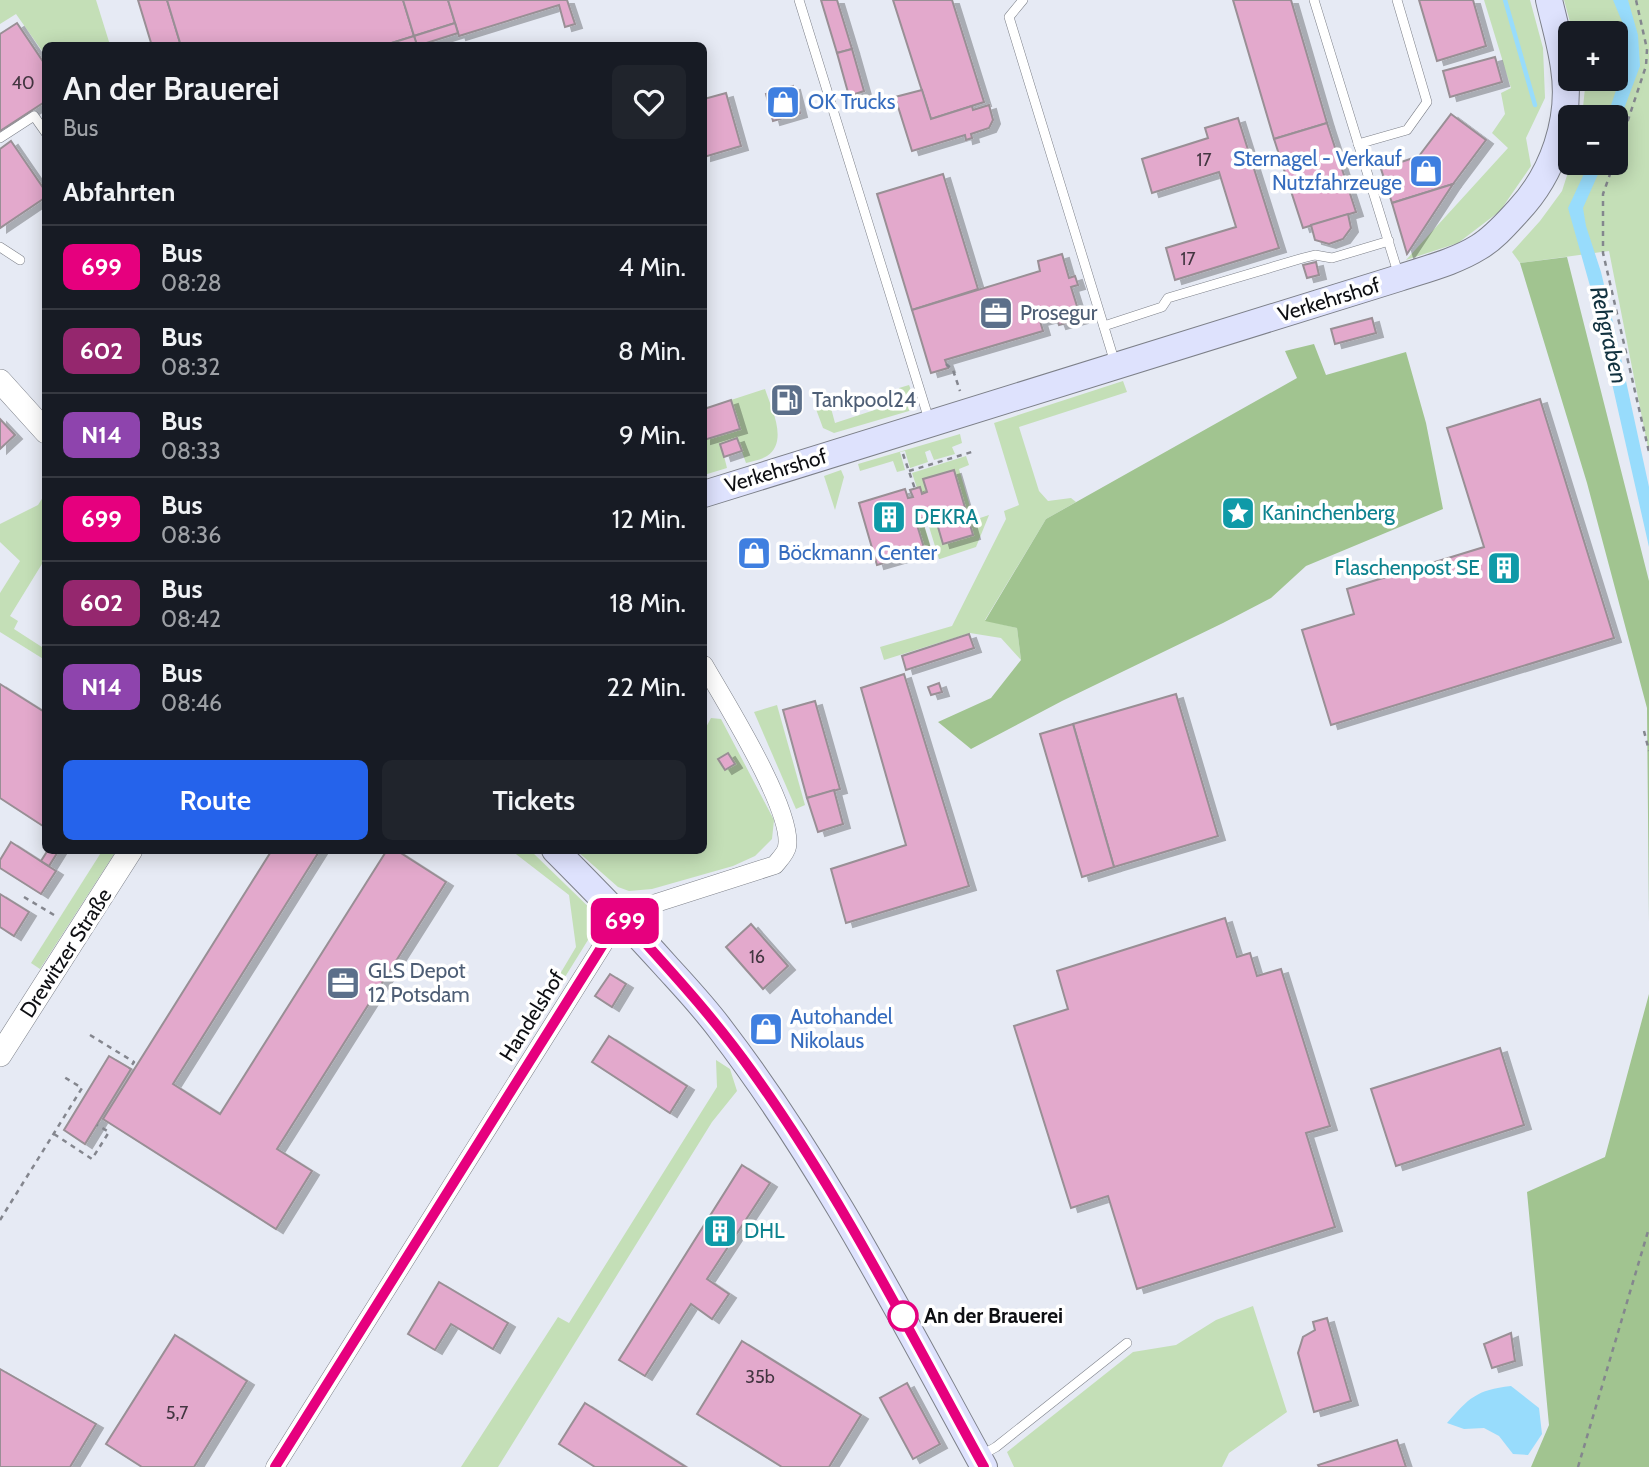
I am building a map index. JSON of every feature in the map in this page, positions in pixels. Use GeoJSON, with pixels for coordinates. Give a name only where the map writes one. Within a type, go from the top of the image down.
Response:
{"type":"FeatureCollection","features":[{"type":"Feature","properties":{"kind":"main road","name":"Verkehrshof"},"geometry":{"type":"LineString","coordinates":[[707,493],[1399,278],[1442,264],[1479,247],[1499,232],[1539,184],[1552,159],[1562,128],[1566,95],[1564,70],[1549,0]]}},
{"type":"Feature","properties":{"kind":"main road"},"geometry":{"type":"LineString","coordinates":[[559,854],[621,916],[719,1027],[780,1112],[821,1174],[896,1304],[981,1462]]}},
{"type":"Feature","properties":{"kind":"street"},"geometry":{"type":"LineString","coordinates":[[0,381],[42,428]]}},
{"type":"Feature","properties":{"kind":"street"},"geometry":{"type":"LineString","coordinates":[[621,916],[775,865],[787,848],[786,828],[777,797],[707,670]]}},
{"type":"Feature","properties":{"kind":"street","name":"Drewitzer Straße"},"geometry":{"type":"LineString","coordinates":[[0,1055],[128,854]]}},
{"type":"Feature","properties":{"kind":"street","name":"Handelshof"},"geometry":{"type":"LineString","coordinates":[[275,1467],[621,916]]}},
{"type":"Feature","properties":{"kind":"lane"},"geometry":{"type":"LineString","coordinates":[[799,0],[930,425]]}},
{"type":"Feature","properties":{"kind":"lane"},"geometry":{"type":"LineString","coordinates":[[1023,0],[1009,17],[1116,366]]}},
{"type":"Feature","properties":{"kind":"lane"},"geometry":{"type":"LineString","coordinates":[[1314,0],[1399,278]]}},
{"type":"Feature","properties":{"kind":"lane"},"geometry":{"type":"LineString","coordinates":[[1358,144],[1407,130],[1427,102],[1397,0]]}},
{"type":"Feature","properties":{"kind":"lane"},"geometry":{"type":"LineString","coordinates":[[0,138],[34,116],[42,127]]}},
{"type":"Feature","properties":{"kind":"lane"},"geometry":{"type":"LineString","coordinates":[[1104,326],[1162,307],[1168,298],[1315,255],[1332,258],[1389,241]]}},
{"type":"Feature","properties":{"kind":"lane"},"geometry":{"type":"LineString","coordinates":[[0,247],[20,260]]}},
{"type":"Feature","properties":{"kind":"lane"},"geometry":{"type":"LineString","coordinates":[[981,1462],[996,1447],[1127,1343]]}},
{"type":"Feature","properties":{"kind":"path"},"geometry":{"type":"LineString","coordinates":[[1628,123],[1647,68],[1647,48],[1636,0]]}},
{"type":"Feature","properties":{"kind":"path"},"geometry":{"type":"LineString","coordinates":[[1610,175],[1603,194],[1603,253],[1649,452]]}},
{"type":"Feature","properties":{"kind":"path"},"geometry":{"type":"LineString","coordinates":[[946,364],[953,370],[968,413]]}},
{"type":"Feature","properties":{"kind":"path"},"geometry":{"type":"LineString","coordinates":[[897,435],[915,489]]}},
{"type":"Feature","properties":{"kind":"path"},"geometry":{"type":"LineString","coordinates":[[909,471],[975,451]]}},
{"type":"Feature","properties":{"kind":"path"},"geometry":{"type":"LineString","coordinates":[[1644,731],[1649,751]]}},
{"type":"Feature","properties":{"kind":"path"},"geometry":{"type":"LineString","coordinates":[[24,897],[54,915]]}},
{"type":"Feature","properties":{"kind":"path"},"geometry":{"type":"LineString","coordinates":[[90,1035],[134,1062],[130,1069]]}},
{"type":"Feature","properties":{"kind":"path"},"geometry":{"type":"LineString","coordinates":[[0,1220],[82,1088],[64,1077]]}},
{"type":"Feature","properties":{"kind":"path"},"geometry":{"type":"LineString","coordinates":[[54,1134],[92,1159],[109,1132],[97,1125]]}},
{"type":"Feature","properties":{"kind":"path"},"geometry":{"type":"LineString","coordinates":[[1578,1467],[1649,1228]]}},
{"type":"Feature","properties":{"kind":"green space"},"geometry":{"type":"Polygon","coordinates":[[[0,0],[96,0],[109,42],[42,42],[42,51],[16,14],[0,24],[0,0]]]}},
{"type":"Feature","properties":{"kind":"green space"},"geometry":{"type":"Polygon","coordinates":[[[1484,0],[1530,0],[1543,48],[1545,98],[1526,138],[1531,166],[1500,211],[1458,243],[1406,260],[1508,148],[1492,133],[1505,114],[1501,93],[1511,88],[1484,0]]]}},
{"type":"Feature","properties":{"kind":"green space"},"geometry":{"type":"Polygon","coordinates":[[[1564,0],[1649,0],[1649,453],[1609,251],[1520,263],[1512,252],[1562,191],[1567,175],[1628,175],[1628,105],[1583,105],[1585,91],[1628,91],[1628,21],[1570,21],[1564,0]]]}},
{"type":"Feature","properties":{"kind":"green space"},"geometry":{"type":"Polygon","coordinates":[[[1567,257],[1649,581],[1649,921],[1647,708],[1587,483],[1520,263],[1567,257]]]}},
{"type":"Feature","properties":{"kind":"green space"},"geometry":{"type":"Polygon","coordinates":[[[1314,344],[1326,375],[1406,352],[1426,423],[1443,509],[1306,566],[1271,598],[971,749],[938,722],[991,698],[1021,660],[1017,628],[985,621],[1046,519],[1297,378],[1285,351],[1314,344]]]}},
{"type":"Feature","properties":{"kind":"green space"},"geometry":{"type":"Polygon","coordinates":[[[1123,381],[1127,392],[1019,427],[1039,491],[1048,501],[1071,498],[1076,502],[1046,519],[985,620],[1017,628],[1021,660],[1001,638],[970,633],[884,660],[880,647],[952,626],[1006,519],[1004,511],[1019,505],[994,423],[1123,381]]]}},
{"type":"Feature","properties":{"kind":"green space"},"geometry":{"type":"Polygon","coordinates":[[[909,385],[914,398],[909,411],[834,433],[823,428],[813,401],[828,397],[835,423],[902,401],[899,388],[909,385]]]}},
{"type":"Feature","properties":{"kind":"green space"},"geometry":{"type":"Polygon","coordinates":[[[765,389],[774,415],[777,442],[767,456],[746,463],[737,438],[721,444],[727,468],[707,474],[707,439],[739,429],[731,400],[765,389]]]}},
{"type":"Feature","properties":{"kind":"green space"},"geometry":{"type":"Polygon","coordinates":[[[960,434],[962,443],[952,447],[955,454],[934,460],[930,450],[925,452],[928,462],[910,468],[905,451],[900,452],[905,470],[897,472],[893,461],[860,471],[858,464],[960,434]]]}},
{"type":"Feature","properties":{"kind":"green space"},"geometry":{"type":"Polygon","coordinates":[[[966,456],[969,465],[959,469],[974,520],[989,515],[976,547],[939,559],[926,517],[929,516],[928,512],[933,510],[943,544],[973,535],[954,470],[923,479],[927,492],[922,494],[912,473],[966,456]]]}},
{"type":"Feature","properties":{"kind":"green space"},"geometry":{"type":"Polygon","coordinates":[[[841,470],[844,477],[835,510],[824,476],[841,470]]]}},
{"type":"Feature","properties":{"kind":"green space"},"geometry":{"type":"Polygon","coordinates":[[[42,499],[42,564],[10,616],[18,621],[14,629],[42,647],[42,658],[0,632],[0,593],[20,561],[0,542],[0,524],[38,505],[42,499]]]}},
{"type":"Feature","properties":{"kind":"green space"},"geometry":{"type":"Polygon","coordinates":[[[918,514],[920,519],[922,518],[934,557],[925,554],[911,558],[910,555],[925,550],[914,515],[918,514]]]}},
{"type":"Feature","properties":{"kind":"green space"},"geometry":{"type":"Polygon","coordinates":[[[777,705],[805,805],[796,809],[754,712],[777,705]]]}},
{"type":"Feature","properties":{"kind":"green space"},"geometry":{"type":"Polygon","coordinates":[[[711,718],[721,719],[774,820],[772,839],[755,856],[733,866],[652,889],[629,891],[618,887],[580,854],[707,854],[707,725],[711,718]]]}},
{"type":"Feature","properties":{"kind":"green space"},"geometry":{"type":"Polygon","coordinates":[[[100,854],[114,854],[40,969],[31,963],[100,854]]]}},
{"type":"Feature","properties":{"kind":"green space"},"geometry":{"type":"Polygon","coordinates":[[[516,854],[534,854],[601,919],[565,977],[560,974],[576,947],[569,895],[516,854]]]}},
{"type":"Feature","properties":{"kind":"green space"},"geometry":{"type":"Polygon","coordinates":[[[1649,994],[1649,1467],[1531,1467],[1549,1425],[1527,1192],[1605,1157],[1649,994]]]}},
{"type":"Feature","properties":{"kind":"green space"},"geometry":{"type":"Polygon","coordinates":[[[716,1060],[730,1069],[737,1091],[712,1122],[498,1467],[461,1467],[558,1317],[569,1323],[717,1087],[716,1060]]]}},
{"type":"Feature","properties":{"kind":"green space"},"geometry":{"type":"Polygon","coordinates":[[[1253,1306],[1287,1412],[1229,1453],[1222,1467],[1014,1467],[1007,1452],[1133,1352],[1176,1345],[1216,1320],[1253,1306]]]}},
{"type":"Feature","properties":{"kind":"water"},"geometry":{"type":"Polygon","coordinates":[[[1613,0],[1628,0],[1638,35],[1640,66],[1625,105],[1611,105],[1616,91],[1628,91],[1628,21],[1622,21],[1613,0]]]}},
{"type":"Feature","properties":{"kind":"water","name":"Rehgraben"},"geometry":{"type":"Polygon","coordinates":[[[1583,175],[1598,175],[1583,208],[1616,335],[1649,487],[1649,547],[1590,286],[1568,208],[1583,175]]]}},
{"type":"Feature","properties":{"kind":"water"},"geometry":{"type":"Polygon","coordinates":[[[1511,1386],[1539,1408],[1542,1434],[1528,1455],[1513,1454],[1499,1436],[1484,1428],[1464,1429],[1447,1423],[1474,1397],[1489,1390],[1511,1386]]]}},
{"type":"Feature","properties":{"kind":"building"},"geometry":{"type":"Polygon","coordinates":[[[138,0],[167,0],[180,42],[151,42],[138,0]]]}},
{"type":"Feature","properties":{"kind":"building"},"geometry":{"type":"Polygon","coordinates":[[[167,0],[403,0],[414,36],[395,42],[180,42],[167,0]]]}},
{"type":"Feature","properties":{"kind":"building"},"geometry":{"type":"Polygon","coordinates":[[[403,0],[448,0],[455,23],[414,36],[403,0]]]}},
{"type":"Feature","properties":{"kind":"building"},"geometry":{"type":"Polygon","coordinates":[[[448,0],[567,0],[575,24],[565,27],[559,5],[459,36],[448,0]]]}},
{"type":"Feature","properties":{"kind":"building"},"geometry":{"type":"Polygon","coordinates":[[[821,0],[837,0],[852,49],[837,53],[821,0]]]}},
{"type":"Feature","properties":{"kind":"building"},"geometry":{"type":"Polygon","coordinates":[[[893,0],[952,0],[984,102],[931,119],[893,0]]]}},
{"type":"Feature","properties":{"kind":"building"},"geometry":{"type":"Polygon","coordinates":[[[1233,0],[1291,0],[1327,123],[1274,139],[1233,0]]]}},
{"type":"Feature","properties":{"kind":"building"},"geometry":{"type":"Polygon","coordinates":[[[1419,0],[1473,0],[1486,46],[1437,61],[1419,0]]]}},
{"type":"Feature","properties":{"kind":"building"},"geometry":{"type":"Polygon","coordinates":[[[17,23],[42,60],[42,104],[0,131],[0,34],[17,23]]]}},
{"type":"Feature","properties":{"kind":"building"},"geometry":{"type":"Polygon","coordinates":[[[455,23],[458,33],[430,42],[416,42],[414,36],[455,23]]]}},
{"type":"Feature","properties":{"kind":"building"},"geometry":{"type":"Polygon","coordinates":[[[414,36],[416,42],[395,42],[414,36]]]}},
{"type":"Feature","properties":{"kind":"building"},"geometry":{"type":"Polygon","coordinates":[[[852,49],[864,91],[849,96],[837,53],[852,49]]]}},
{"type":"Feature","properties":{"kind":"building"},"geometry":{"type":"Polygon","coordinates":[[[1495,57],[1502,82],[1450,97],[1443,71],[1495,57]]]}},
{"type":"Feature","properties":{"kind":"building","name":"OK Trucks"},"geometry":{"type":"Polygon","coordinates":[[[793,86],[800,113],[773,121],[766,94],[793,86]]]}},
{"type":"Feature","properties":{"kind":"building"},"geometry":{"type":"Polygon","coordinates":[[[922,90],[931,119],[972,106],[973,110],[989,105],[993,120],[989,128],[971,134],[972,138],[966,140],[965,135],[912,151],[895,97],[922,90]]]}},
{"type":"Feature","properties":{"kind":"building"},"geometry":{"type":"Polygon","coordinates":[[[726,93],[741,146],[707,156],[707,98],[726,93]]]}},
{"type":"Feature","properties":{"kind":"building"},"geometry":{"type":"Polygon","coordinates":[[[1451,114],[1486,140],[1453,184],[1392,203],[1381,169],[1419,156],[1451,114]]]}},
{"type":"Feature","properties":{"kind":"building"},"geometry":{"type":"Polygon","coordinates":[[[1238,118],[1279,248],[1175,280],[1166,248],[1236,227],[1219,172],[1152,193],[1142,159],[1208,138],[1205,128],[1238,118]]]}},
{"type":"Feature","properties":{"kind":"building"},"geometry":{"type":"Polygon","coordinates":[[[1327,123],[1356,212],[1303,228],[1274,139],[1327,123]]]}},
{"type":"Feature","properties":{"kind":"building"},"geometry":{"type":"Polygon","coordinates":[[[11,141],[42,186],[42,200],[0,228],[0,149],[11,141]]]}},
{"type":"Feature","properties":{"kind":"building"},"geometry":{"type":"Polygon","coordinates":[[[943,174],[978,289],[912,310],[877,194],[943,174]]]}},
{"type":"Feature","properties":{"kind":"building"},"geometry":{"type":"Polygon","coordinates":[[[1453,184],[1407,254],[1392,203],[1453,184]]]}},
{"type":"Feature","properties":{"kind":"building"},"geometry":{"type":"Polygon","coordinates":[[[1348,214],[1351,228],[1343,239],[1329,244],[1315,240],[1311,225],[1348,214]]]}},
{"type":"Feature","properties":{"kind":"building","name":"Prosegur"},"geometry":{"type":"Polygon","coordinates":[[[1062,254],[1069,278],[1075,276],[1078,285],[1071,287],[1081,319],[1059,325],[1056,317],[1040,321],[1043,331],[945,360],[948,368],[931,373],[912,310],[1040,271],[1038,261],[1062,254]]]}},
{"type":"Feature","properties":{"kind":"building"},"geometry":{"type":"Polygon","coordinates":[[[1316,262],[1319,275],[1307,278],[1303,265],[1316,262]]]}},
{"type":"Feature","properties":{"kind":"building"},"geometry":{"type":"Polygon","coordinates":[[[1372,318],[1376,333],[1335,344],[1331,329],[1372,318]]]}},
{"type":"Feature","properties":{"kind":"building"},"geometry":{"type":"Polygon","coordinates":[[[789,394],[793,406],[787,408],[783,396],[789,394]]]}},
{"type":"Feature","properties":{"kind":"building","name":"Flaschenpost SE"},"geometry":{"type":"Polygon","coordinates":[[[1540,399],[1614,638],[1331,725],[1302,630],[1354,614],[1347,589],[1484,547],[1447,428],[1540,399]]]}},
{"type":"Feature","properties":{"kind":"building"},"geometry":{"type":"Polygon","coordinates":[[[731,400],[740,429],[707,439],[707,408],[731,400]]]}},
{"type":"Feature","properties":{"kind":"building"},"geometry":{"type":"Polygon","coordinates":[[[0,419],[15,435],[0,449],[0,419]]]}},
{"type":"Feature","properties":{"kind":"building"},"geometry":{"type":"Polygon","coordinates":[[[737,438],[742,451],[724,457],[720,444],[737,438]]]}},
{"type":"Feature","properties":{"kind":"building","name":"DEKRA"},"geometry":{"type":"Polygon","coordinates":[[[954,470],[973,535],[943,544],[933,510],[928,512],[929,516],[920,519],[918,514],[914,515],[925,551],[877,565],[859,503],[905,489],[908,498],[913,497],[910,490],[920,487],[922,494],[927,492],[923,479],[954,470]]]}},
{"type":"Feature","properties":{"kind":"building"},"geometry":{"type":"Polygon","coordinates":[[[969,634],[974,648],[906,670],[902,656],[969,634]]]}},
{"type":"Feature","properties":{"kind":"building"},"geometry":{"type":"Polygon","coordinates":[[[904,674],[969,886],[846,923],[831,869],[906,845],[861,688],[904,674]]]}},
{"type":"Feature","properties":{"kind":"building"},"geometry":{"type":"Polygon","coordinates":[[[939,683],[942,692],[931,695],[928,687],[939,683]]]}},
{"type":"Feature","properties":{"kind":"building"},"geometry":{"type":"Polygon","coordinates":[[[0,684],[42,710],[42,825],[0,798],[0,684]]]}},
{"type":"Feature","properties":{"kind":"building"},"geometry":{"type":"Polygon","coordinates":[[[1176,694],[1218,836],[1114,867],[1073,724],[1176,694]]]}},
{"type":"Feature","properties":{"kind":"building"},"geometry":{"type":"Polygon","coordinates":[[[815,701],[840,789],[807,798],[783,710],[815,701]]]}},
{"type":"Feature","properties":{"kind":"building"},"geometry":{"type":"Polygon","coordinates":[[[1073,724],[1114,867],[1082,877],[1040,734],[1073,724]]]}},
{"type":"Feature","properties":{"kind":"building"},"geometry":{"type":"Polygon","coordinates":[[[728,753],[735,764],[725,770],[718,759],[728,753]]]}},
{"type":"Feature","properties":{"kind":"building"},"geometry":{"type":"Polygon","coordinates":[[[834,790],[843,824],[818,832],[807,798],[834,790]]]}},
{"type":"Feature","properties":{"kind":"building"},"geometry":{"type":"Polygon","coordinates":[[[11,842],[56,871],[41,894],[0,868],[0,860],[11,842]]]}},
{"type":"Feature","properties":{"kind":"building"},"geometry":{"type":"Polygon","coordinates":[[[45,854],[56,854],[49,866],[41,861],[45,854]]]}},
{"type":"Feature","properties":{"kind":"building","name":"GLS Depot 12 Potsdam"},"geometry":{"type":"Polygon","coordinates":[[[269,854],[317,854],[173,1084],[220,1114],[384,854],[402,854],[446,882],[277,1149],[312,1171],[276,1229],[103,1119],[269,854]]]}},
{"type":"Feature","properties":{"kind":"building"},"geometry":{"type":"Polygon","coordinates":[[[0,894],[29,912],[14,936],[0,927],[0,894]]]}},
{"type":"Feature","properties":{"kind":"building"},"geometry":{"type":"Polygon","coordinates":[[[1225,918],[1237,957],[1250,953],[1257,976],[1281,969],[1330,1126],[1306,1133],[1335,1227],[1137,1289],[1108,1196],[1071,1208],[1014,1026],[1068,1009],[1057,971],[1225,918]]]}},
{"type":"Feature","properties":{"kind":"building"},"geometry":{"type":"Polygon","coordinates":[[[751,924],[788,966],[763,989],[726,947],[751,924]]]}},
{"type":"Feature","properties":{"kind":"building"},"geometry":{"type":"Polygon","coordinates":[[[610,974],[626,984],[612,1007],[595,996],[610,974]]]}},
{"type":"Feature","properties":{"kind":"building"},"geometry":{"type":"Polygon","coordinates":[[[609,1036],[687,1086],[670,1113],[592,1062],[609,1036]]]}},
{"type":"Feature","properties":{"kind":"building"},"geometry":{"type":"Polygon","coordinates":[[[1500,1048],[1524,1125],[1396,1166],[1371,1089],[1500,1048]]]}},
{"type":"Feature","properties":{"kind":"building"},"geometry":{"type":"Polygon","coordinates":[[[109,1056],[131,1069],[85,1144],[64,1130],[109,1056]]]}},
{"type":"Feature","properties":{"kind":"building","name":"DHL"},"geometry":{"type":"Polygon","coordinates":[[[742,1165],[770,1183],[707,1279],[729,1294],[712,1319],[691,1304],[645,1376],[619,1360],[742,1165]]]}},
{"type":"Feature","properties":{"kind":"building"},"geometry":{"type":"Polygon","coordinates":[[[439,1282],[508,1323],[493,1349],[451,1324],[435,1350],[408,1334],[439,1282]]]}},
{"type":"Feature","properties":{"kind":"building"},"geometry":{"type":"Polygon","coordinates":[[[1327,1318],[1351,1401],[1314,1412],[1298,1353],[1303,1337],[1315,1330],[1313,1322],[1327,1318]]]}},
{"type":"Feature","properties":{"kind":"building"},"geometry":{"type":"Polygon","coordinates":[[[1511,1333],[1515,1361],[1492,1368],[1484,1344],[1511,1333]]]}},
{"type":"Feature","properties":{"kind":"building"},"geometry":{"type":"Polygon","coordinates":[[[175,1335],[247,1381],[194,1467],[142,1467],[106,1444],[175,1335]]]}},
{"type":"Feature","properties":{"kind":"building"},"geometry":{"type":"Polygon","coordinates":[[[742,1341],[861,1415],[829,1467],[782,1467],[697,1414],[742,1341]]]}},
{"type":"Feature","properties":{"kind":"building"},"geometry":{"type":"Polygon","coordinates":[[[0,1369],[96,1424],[70,1467],[0,1467],[0,1369]]]}},
{"type":"Feature","properties":{"kind":"building"},"geometry":{"type":"Polygon","coordinates":[[[907,1383],[940,1444],[913,1459],[880,1398],[907,1383]]]}},
{"type":"Feature","properties":{"kind":"building"},"geometry":{"type":"Polygon","coordinates":[[[585,1403],[686,1467],[595,1467],[559,1444],[585,1403]]]}},
{"type":"Feature","properties":{"kind":"building"},"geometry":{"type":"Polygon","coordinates":[[[1397,1440],[1406,1467],[1318,1465],[1397,1440]]]}},
{"type":"Feature","properties":{"kind":"waterway"},"geometry":{"type":"LineString","coordinates":[[1505,0],[1535,105]]}},
{"type":"Feature","properties":{"kind":"bus line","name":"699"},"geometry":{"type":"LineString","coordinates":[[275,1467],[621,916],[719,1027],[821,1174],[903,1316],[984,1467]]}},
{"type":"Feature","properties":{"kind":"place","name":"OK Trucks"},"geometry":{"type":"Point","coordinates":[783,102]}},
{"type":"Feature","properties":{"kind":"place","name":"Sternagel - Verkauf Nutzfahrzeuge"},"geometry":{"type":"Point","coordinates":[1426,171]}},
{"type":"Feature","properties":{"kind":"place","name":"Prosegur"},"geometry":{"type":"Point","coordinates":[996,313]}},
{"type":"Feature","properties":{"kind":"place","name":"Tankpool24"},"geometry":{"type":"Point","coordinates":[787,400]}},
{"type":"Feature","properties":{"kind":"place","name":"Kaninchenberg"},"geometry":{"type":"Point","coordinates":[1238,513]}},
{"type":"Feature","properties":{"kind":"place","name":"DEKRA"},"geometry":{"type":"Point","coordinates":[889,517]}},
{"type":"Feature","properties":{"kind":"place","name":"Böckmann Center"},"geometry":{"type":"Point","coordinates":[754,553]}},
{"type":"Feature","properties":{"kind":"place","name":"Flaschenpost SE"},"geometry":{"type":"Point","coordinates":[1504,568]}},
{"type":"Feature","properties":{"kind":"place","name":"GLS Depot 12 Potsdam"},"geometry":{"type":"Point","coordinates":[343,983]}},
{"type":"Feature","properties":{"kind":"place","name":"Autohandel Nikolaus"},"geometry":{"type":"Point","coordinates":[766,1029]}},
{"type":"Feature","properties":{"kind":"place","name":"DHL"},"geometry":{"type":"Point","coordinates":[720,1231]}},
{"type":"Feature","properties":{"kind":"place","name":"An der Brauerei"},"geometry":{"type":"Point","coordinates":[903,1316]}}]}
